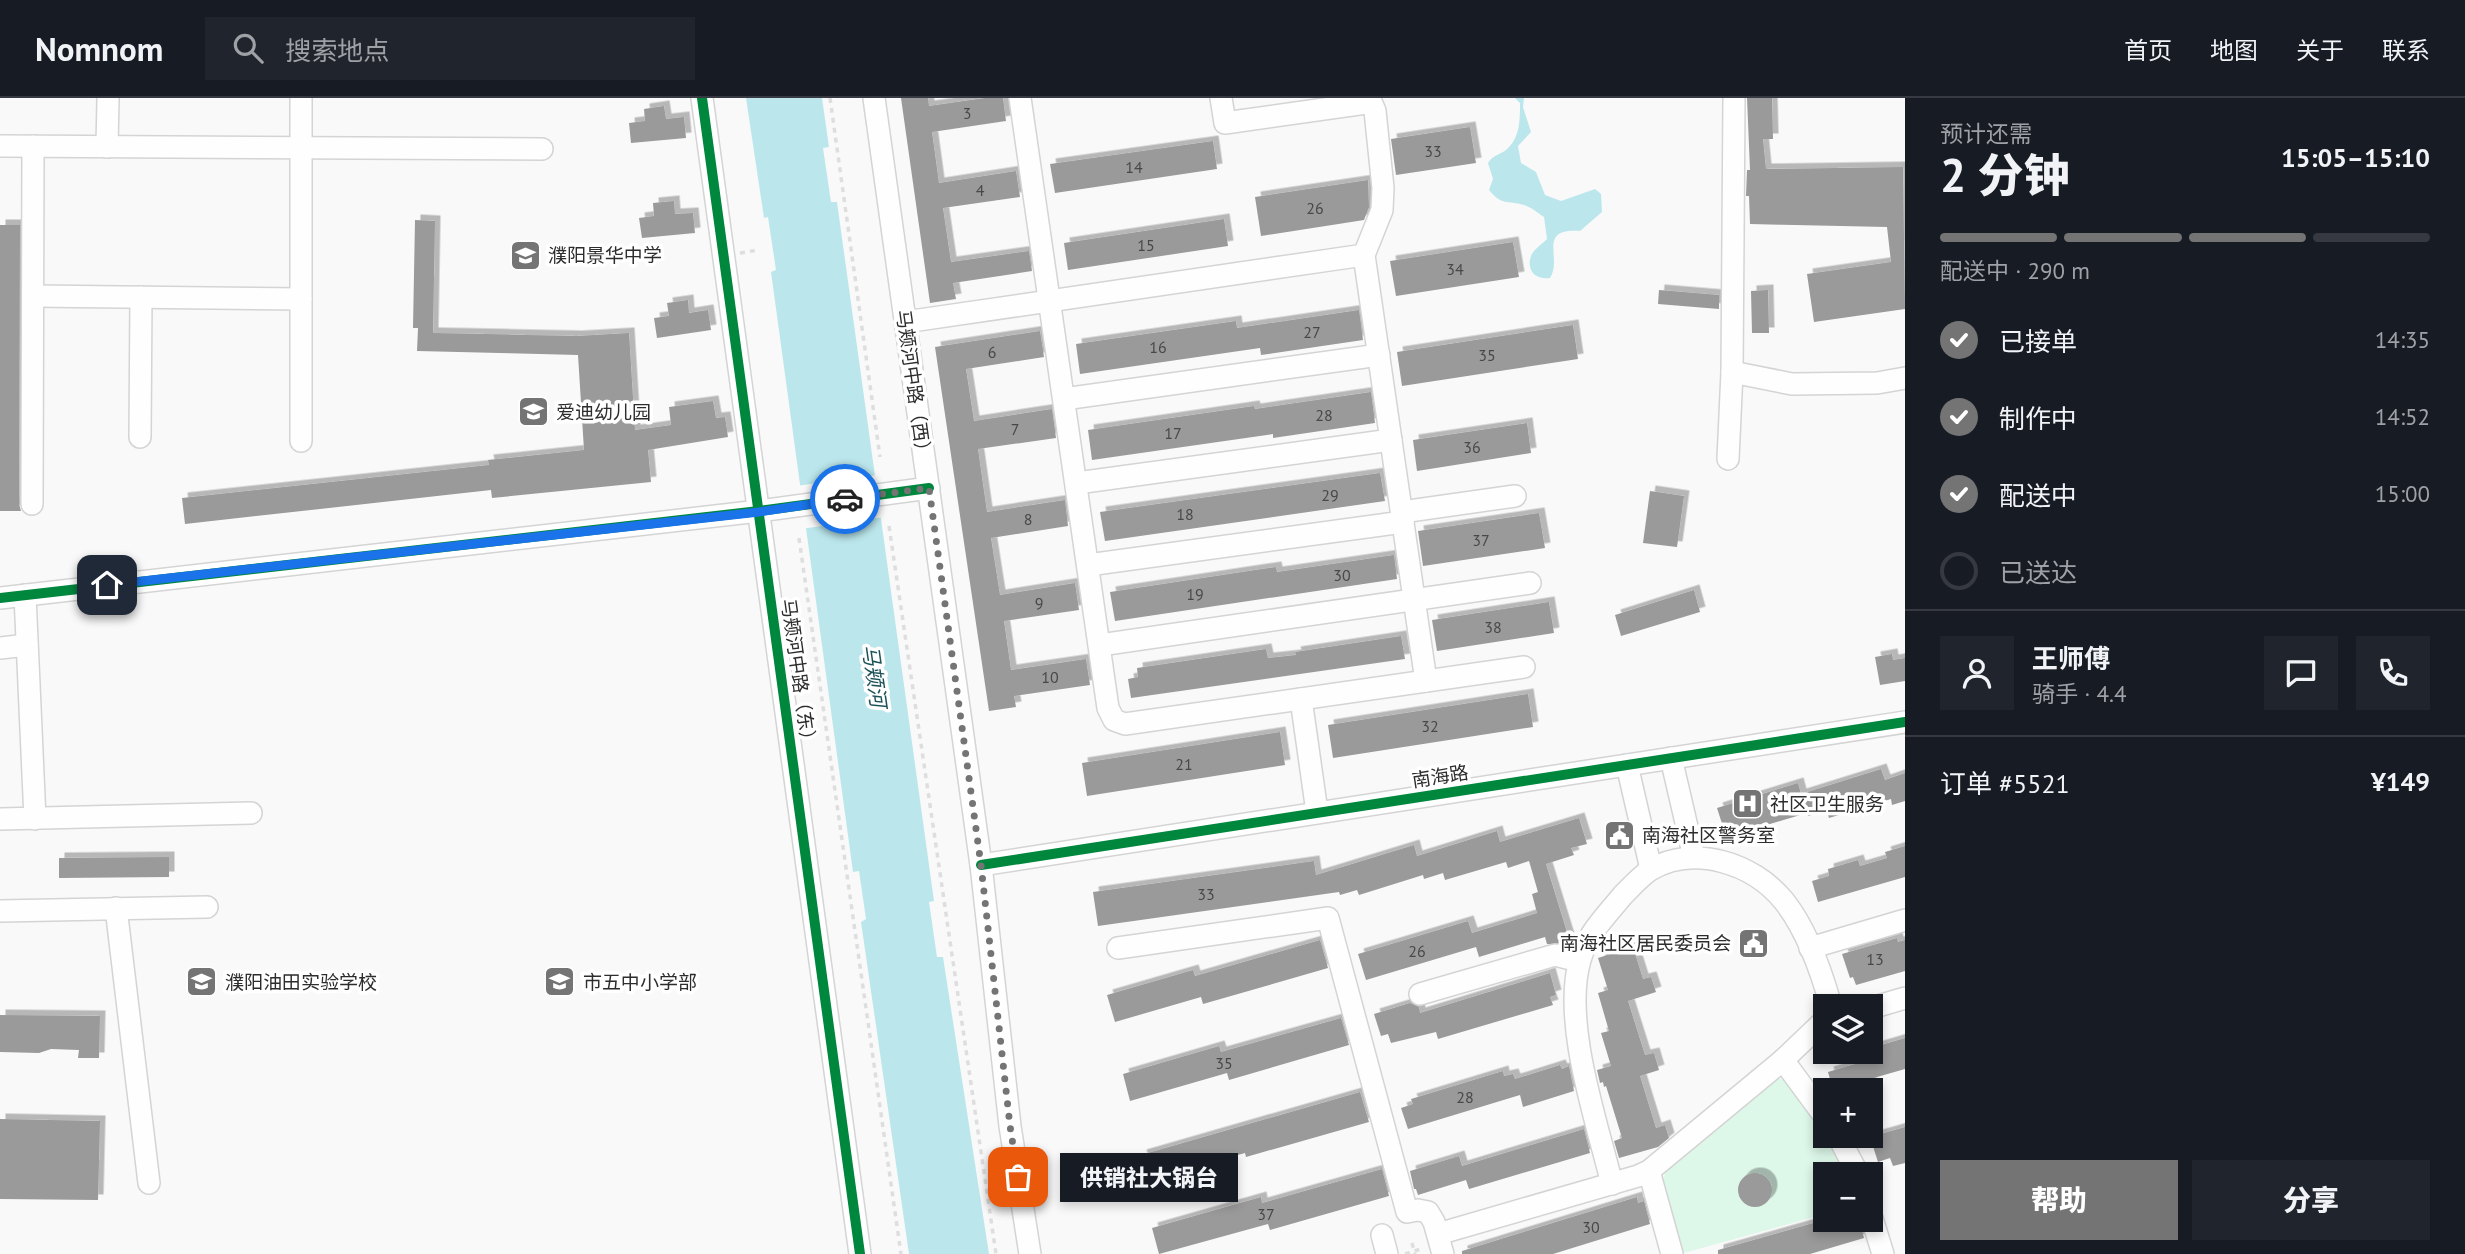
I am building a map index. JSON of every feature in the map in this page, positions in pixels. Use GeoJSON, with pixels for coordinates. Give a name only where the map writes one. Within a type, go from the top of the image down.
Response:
{"type":"FeatureCollection","features":[{"type":"Feature","properties":{"kind":"street"},"geometry":{"type":"LineString","coordinates":[[107,146],[108,98]]}},
{"type":"Feature","properties":{"kind":"street"},"geometry":{"type":"LineString","coordinates":[[301,98],[301,440]]}},
{"type":"Feature","properties":{"kind":"street","name":"马颊河中路（东）"},"geometry":{"type":"LineString","coordinates":[[702,98],[860,1254]]}},
{"type":"Feature","properties":{"kind":"street","name":"马颊河中路（西）"},"geometry":{"type":"LineString","coordinates":[[874,98],[981,865],[1010,1126],[1030,1254]]}},
{"type":"Feature","properties":{"kind":"street"},"geometry":{"type":"LineString","coordinates":[[1020,98],[1108,708],[1114,720],[1125,724],[1524,667]]}},
{"type":"Feature","properties":{"kind":"street"},"geometry":{"type":"LineString","coordinates":[[1221,98],[1225,123],[1366,103],[1372,104],[1375,111],[1383,188],[1382,210],[1364,256],[1426,681]]}},
{"type":"Feature","properties":{"kind":"street"},"geometry":{"type":"LineString","coordinates":[[1728,459],[1732,372],[1734,98]]}},
{"type":"Feature","properties":{"kind":"street"},"geometry":{"type":"LineString","coordinates":[[0,146],[542,149]]}},
{"type":"Feature","properties":{"kind":"street"},"geometry":{"type":"LineString","coordinates":[[32,504],[33,146]]}},
{"type":"Feature","properties":{"kind":"street"},"geometry":{"type":"LineString","coordinates":[[905,322],[1364,256]]}},
{"type":"Feature","properties":{"kind":"street"},"geometry":{"type":"LineString","coordinates":[[33,296],[301,299]]}},
{"type":"Feature","properties":{"kind":"street"},"geometry":{"type":"LineString","coordinates":[[140,437],[141,297]]}},
{"type":"Feature","properties":{"kind":"street"},"geometry":{"type":"LineString","coordinates":[[1064,399],[1379,355]]}},
{"type":"Feature","properties":{"kind":"street"},"geometry":{"type":"LineString","coordinates":[[1732,372],[1792,384],[1877,383],[1905,378]]}},
{"type":"Feature","properties":{"kind":"street"},"geometry":{"type":"LineString","coordinates":[[1077,483],[1391,440]]}},
{"type":"Feature","properties":{"kind":"street"},"geometry":{"type":"LineString","coordinates":[[0,598],[759,512],[929,488]]}},
{"type":"Feature","properties":{"kind":"street"},"geometry":{"type":"LineString","coordinates":[[1088,565],[1402,517],[1516,496]]}},
{"type":"Feature","properties":{"kind":"street"},"geometry":{"type":"LineString","coordinates":[[1100,645],[1530,583]]}},
{"type":"Feature","properties":{"kind":"street"},"geometry":{"type":"LineString","coordinates":[[25,594],[35,819]]}},
{"type":"Feature","properties":{"kind":"street"},"geometry":{"type":"LineString","coordinates":[[0,648],[27,645]]}},
{"type":"Feature","properties":{"kind":"street"},"geometry":{"type":"LineString","coordinates":[[1301,699],[1317,812]]}},
{"type":"Feature","properties":{"kind":"street","name":"南海路"},"geometry":{"type":"LineString","coordinates":[[981,865],[1905,722]]}},
{"type":"Feature","properties":{"kind":"street"},"geometry":{"type":"LineString","coordinates":[[1671,758],[1694,857]]}},
{"type":"Feature","properties":{"kind":"street"},"geometry":{"type":"LineString","coordinates":[[1627,765],[1651,869]]}},
{"type":"Feature","properties":{"kind":"street"},"geometry":{"type":"LineString","coordinates":[[0,819],[251,813]]}},
{"type":"Feature","properties":{"kind":"street"},"geometry":{"type":"LineString","coordinates":[[1612,1184],[1577,1034],[1575,1001],[1579,961],[1589,934],[1635,881],[1651,869],[1682,858],[1694,857],[1727,863],[1746,870],[1784,901],[1810,948],[1828,994]]}},
{"type":"Feature","properties":{"kind":"street"},"geometry":{"type":"LineString","coordinates":[[0,911],[207,907]]}},
{"type":"Feature","properties":{"kind":"street"},"geometry":{"type":"LineString","coordinates":[[116,908],[149,1183]]}},
{"type":"Feature","properties":{"kind":"street"},"geometry":{"type":"LineString","coordinates":[[1118,948],[1328,918],[1407,1212],[1428,1212],[1434,1222],[1440,1244],[1648,1171],[1783,1060],[1813,1031]]}},
{"type":"Feature","properties":{"kind":"street"},"geometry":{"type":"LineString","coordinates":[[1810,948],[1905,920]]}},
{"type":"Feature","properties":{"kind":"street"},"geometry":{"type":"LineString","coordinates":[[1420,994],[1555,955],[1579,961]]}},
{"type":"Feature","properties":{"kind":"street"},"geometry":{"type":"LineString","coordinates":[[1883,1004],[1905,998]]}},
{"type":"Feature","properties":{"kind":"street"},"geometry":{"type":"LineString","coordinates":[[1783,1060],[1813,1101]]}},
{"type":"Feature","properties":{"kind":"street"},"geometry":{"type":"LineString","coordinates":[[1648,1171],[1672,1254]]}},
{"type":"Feature","properties":{"kind":"street"},"geometry":{"type":"LineString","coordinates":[[1876,1232],[1882,1254]]}},
{"type":"Feature","properties":{"kind":"path"},"geometry":{"type":"LineString","coordinates":[[830,98],[880,457]]}},
{"type":"Feature","properties":{"kind":"path"},"geometry":{"type":"LineString","coordinates":[[889,526],[996,1254]]}},
{"type":"Feature","properties":{"kind":"path"},"geometry":{"type":"LineString","coordinates":[[799,538],[901,1254]]}},
{"type":"Feature","properties":{"kind":"path"},"geometry":{"type":"LineString","coordinates":[[1412,1243],[1415,1254]]}},
{"type":"Feature","properties":{"kind":"green space"},"geometry":{"type":"Polygon","coordinates":[[[1777,1079],[1788,1079],[1813,1117],[1813,1148],[1833,1148],[1842,1162],[1813,1162],[1813,1217],[1680,1254],[1661,1184],[1666,1171],[1777,1079]]]}},
{"type":"Feature","properties":{"kind":"water","name":"马颊河"},"geometry":{"type":"Polygon","coordinates":[[[746,98],[822,98],[829,147],[823,148],[831,202],[837,202],[934,901],[929,902],[937,957],[943,957],[989,1254],[909,1254],[861,922],[866,919],[859,871],[853,872],[771,272],[776,270],[768,217],[764,218],[746,98]]]}},
{"type":"Feature","properties":{"kind":"water"},"geometry":{"type":"Polygon","coordinates":[[[1515,98],[1524,98],[1523,107],[1531,132],[1518,146],[1521,163],[1536,172],[1545,195],[1561,201],[1595,189],[1601,194],[1602,212],[1580,231],[1567,231],[1555,239],[1550,278],[1540,278],[1533,273],[1530,266],[1532,254],[1547,239],[1544,217],[1527,206],[1501,200],[1489,190],[1493,179],[1488,163],[1511,145],[1518,129],[1520,103],[1515,98]]]}},
{"type":"Feature","properties":{"kind":"pier"},"geometry":{"type":"Polygon","coordinates":[[[878,475],[884,517],[801,529],[796,486],[878,475]]]}},
{"type":"Feature","properties":{"kind":"building"},"geometry":{"type":"Polygon","coordinates":[[[901,98],[928,98],[929,106],[1003,98],[1006,121],[932,132],[939,183],[1016,171],[1020,197],[943,208],[951,262],[1029,251],[1032,271],[953,283],[956,299],[930,303],[901,98]]]}},
{"type":"Feature","properties":{"kind":"building"},"geometry":{"type":"Polygon","coordinates":[[[1747,98],[1772,98],[1773,139],[1763,139],[1766,169],[1903,167],[1905,309],[1814,322],[1807,274],[1891,262],[1887,227],[1750,224],[1749,196],[1746,196],[1747,170],[1750,170],[1747,98]]]}},
{"type":"Feature","properties":{"kind":"building"},"geometry":{"type":"Polygon","coordinates":[[[664,106],[666,119],[684,117],[686,138],[631,143],[629,123],[645,121],[644,109],[664,106]]]}},
{"type":"Feature","properties":{"kind":"building"},"geometry":{"type":"Polygon","coordinates":[[[1470,127],[1476,163],[1396,175],[1391,139],[1470,127]]]}},
{"type":"Feature","properties":{"kind":"building"},"geometry":{"type":"Polygon","coordinates":[[[1213,141],[1217,169],[1055,193],[1050,164],[1213,141]]]}},
{"type":"Feature","properties":{"kind":"building"},"geometry":{"type":"Polygon","coordinates":[[[1368,180],[1369,207],[1364,220],[1261,236],[1255,197],[1368,180]]]}},
{"type":"Feature","properties":{"kind":"building"},"geometry":{"type":"Polygon","coordinates":[[[674,201],[675,214],[693,213],[695,233],[642,238],[639,218],[654,216],[653,203],[674,201]]]}},
{"type":"Feature","properties":{"kind":"building"},"geometry":{"type":"Polygon","coordinates":[[[1224,219],[1228,246],[1068,270],[1064,243],[1224,219]]]}},
{"type":"Feature","properties":{"kind":"building"},"geometry":{"type":"Polygon","coordinates":[[[415,220],[435,221],[433,333],[577,336],[629,333],[635,430],[671,425],[669,407],[713,401],[716,418],[725,417],[728,437],[648,450],[651,482],[492,498],[491,490],[185,524],[182,498],[489,465],[488,460],[584,450],[578,355],[417,351],[418,328],[413,328],[415,220]]]}},
{"type":"Feature","properties":{"kind":"building"},"geometry":{"type":"Polygon","coordinates":[[[0,225],[20,225],[21,511],[0,511],[0,225]]]}},
{"type":"Feature","properties":{"kind":"building"},"geometry":{"type":"Polygon","coordinates":[[[1513,242],[1519,277],[1396,296],[1390,261],[1513,242]]]}},
{"type":"Feature","properties":{"kind":"building"},"geometry":{"type":"Polygon","coordinates":[[[1659,290],[1719,295],[1719,309],[1658,304],[1659,290]]]}},
{"type":"Feature","properties":{"kind":"building"},"geometry":{"type":"Polygon","coordinates":[[[1768,290],[1769,333],[1752,333],[1751,291],[1768,290]]]}},
{"type":"Feature","properties":{"kind":"building"},"geometry":{"type":"Polygon","coordinates":[[[688,300],[689,313],[708,310],[711,330],[657,338],[654,318],[669,316],[667,303],[688,300]]]}},
{"type":"Feature","properties":{"kind":"building"},"geometry":{"type":"Polygon","coordinates":[[[1359,310],[1363,340],[1261,355],[1260,348],[1080,374],[1076,344],[1236,321],[1237,328],[1359,310]]]}},
{"type":"Feature","properties":{"kind":"building"},"geometry":{"type":"Polygon","coordinates":[[[1573,325],[1578,359],[1402,386],[1397,352],[1573,325]]]}},
{"type":"Feature","properties":{"kind":"building"},"geometry":{"type":"Polygon","coordinates":[[[1040,331],[1044,357],[966,369],[974,421],[1052,409],[1056,438],[978,449],[987,512],[1065,500],[1068,526],[991,538],[1000,595],[1075,583],[1079,610],[1004,621],[1011,670],[1086,659],[1090,685],[1014,696],[1016,707],[989,711],[935,347],[1040,331]]]}},
{"type":"Feature","properties":{"kind":"building"},"geometry":{"type":"Polygon","coordinates":[[[1371,392],[1375,423],[1273,438],[1273,434],[1092,460],[1088,430],[1371,392]]]}},
{"type":"Feature","properties":{"kind":"building"},"geometry":{"type":"Polygon","coordinates":[[[1527,423],[1531,453],[1417,471],[1413,440],[1527,423]]]}},
{"type":"Feature","properties":{"kind":"building"},"geometry":{"type":"Polygon","coordinates":[[[1380,473],[1385,501],[1105,541],[1100,512],[1380,473]]]}},
{"type":"Feature","properties":{"kind":"building"},"geometry":{"type":"Polygon","coordinates":[[[1650,491],[1684,496],[1677,547],[1643,543],[1650,491]]]}},
{"type":"Feature","properties":{"kind":"building"},"geometry":{"type":"Polygon","coordinates":[[[1539,513],[1545,548],[1423,566],[1418,531],[1539,513]]]}},
{"type":"Feature","properties":{"kind":"building"},"geometry":{"type":"Polygon","coordinates":[[[1394,555],[1397,579],[1115,621],[1110,592],[1276,567],[1277,572],[1394,555]]]}},
{"type":"Feature","properties":{"kind":"building"},"geometry":{"type":"Polygon","coordinates":[[[1694,590],[1700,612],[1621,636],[1615,615],[1694,590]]]}},
{"type":"Feature","properties":{"kind":"building"},"geometry":{"type":"Polygon","coordinates":[[[1549,602],[1554,633],[1437,651],[1432,620],[1549,602]]]}},
{"type":"Feature","properties":{"kind":"building"},"geometry":{"type":"Polygon","coordinates":[[[1401,636],[1405,659],[1131,698],[1128,679],[1138,677],[1137,668],[1266,649],[1268,658],[1296,655],[1295,652],[1401,636]]]}},
{"type":"Feature","properties":{"kind":"building"},"geometry":{"type":"Polygon","coordinates":[[[1892,654],[1893,660],[1905,658],[1905,681],[1880,685],[1875,657],[1892,654]]]}},
{"type":"Feature","properties":{"kind":"building"},"geometry":{"type":"Polygon","coordinates":[[[1528,694],[1533,727],[1333,758],[1328,725],[1528,694]]]}},
{"type":"Feature","properties":{"kind":"building"},"geometry":{"type":"Polygon","coordinates":[[[1280,732],[1285,765],[1087,796],[1082,763],[1280,732]]]}},
{"type":"Feature","properties":{"kind":"building"},"geometry":{"type":"Polygon","coordinates":[[[1881,769],[1885,780],[1905,773],[1905,801],[1892,805],[1891,799],[1829,818],[1827,811],[1808,816],[1807,813],[1743,832],[1742,827],[1725,833],[1717,808],[1798,783],[1801,794],[1881,769]]]}},
{"type":"Feature","properties":{"kind":"building"},"geometry":{"type":"Polygon","coordinates":[[[1579,818],[1587,844],[1571,848],[1574,855],[1546,864],[1570,942],[1565,944],[1547,944],[1545,937],[1479,957],[1476,947],[1366,980],[1358,954],[1468,921],[1472,933],[1537,913],[1532,894],[1538,892],[1529,861],[1508,868],[1506,862],[1445,880],[1443,873],[1424,879],[1423,875],[1359,895],[1357,890],[1340,895],[1339,892],[1098,926],[1093,892],[1314,861],[1316,875],[1414,845],[1417,856],[1497,831],[1500,842],[1579,818]]]}},
{"type":"Feature","properties":{"kind":"building"},"geometry":{"type":"Polygon","coordinates":[[[1905,846],[1905,877],[1818,902],[1812,881],[1829,876],[1828,869],[1858,860],[1860,866],[1887,858],[1885,852],[1905,846]]]}},
{"type":"Feature","properties":{"kind":"building"},"geometry":{"type":"Polygon","coordinates":[[[169,857],[169,877],[59,878],[59,858],[169,857]]]}},
{"type":"Feature","properties":{"kind":"building"},"geometry":{"type":"Polygon","coordinates":[[[1897,938],[1898,942],[1905,940],[1905,971],[1856,985],[1853,977],[1850,978],[1842,954],[1897,938]]]}},
{"type":"Feature","properties":{"kind":"building"},"geometry":{"type":"Polygon","coordinates":[[[1320,940],[1328,968],[1203,1004],[1201,997],[1115,1022],[1107,995],[1193,970],[1195,976],[1320,940]]]}},
{"type":"Feature","properties":{"kind":"building"},"geometry":{"type":"Polygon","coordinates":[[[1633,947],[1643,979],[1651,977],[1656,992],[1628,1001],[1645,1055],[1654,1053],[1659,1070],[1640,1076],[1656,1128],[1665,1125],[1669,1138],[1658,1147],[1619,1158],[1614,1141],[1622,1138],[1606,1086],[1604,1087],[1603,1082],[1600,1083],[1597,1070],[1611,1066],[1601,1033],[1609,1031],[1598,993],[1608,990],[1598,958],[1633,947]]]}},
{"type":"Feature","properties":{"kind":"building"},"geometry":{"type":"Polygon","coordinates":[[[1550,973],[1556,995],[1550,997],[1553,1005],[1438,1039],[1436,1032],[1391,1043],[1388,1034],[1381,1036],[1374,1014],[1410,1003],[1419,1007],[1420,1013],[1550,973]]]}},
{"type":"Feature","properties":{"kind":"building"},"geometry":{"type":"Polygon","coordinates":[[[0,1015],[100,1016],[99,1058],[78,1058],[79,1050],[0,1052],[0,1015]]]}},
{"type":"Feature","properties":{"kind":"building"},"geometry":{"type":"Polygon","coordinates":[[[1341,1018],[1349,1045],[1229,1080],[1227,1073],[1130,1101],[1123,1074],[1219,1046],[1221,1052],[1341,1018]]]}},
{"type":"Feature","properties":{"kind":"building"},"geometry":{"type":"Polygon","coordinates":[[[1905,1038],[1905,1069],[1874,1078],[1830,1078],[1828,1072],[1855,1064],[1883,1064],[1883,1044],[1905,1038]]]}},
{"type":"Feature","properties":{"kind":"building"},"geometry":{"type":"Polygon","coordinates":[[[1560,1065],[1562,1069],[1569,1066],[1574,1091],[1523,1107],[1520,1095],[1408,1129],[1401,1108],[1413,1104],[1411,1099],[1503,1071],[1504,1076],[1513,1074],[1515,1079],[1560,1065]]]}},
{"type":"Feature","properties":{"kind":"building"},"geometry":{"type":"Polygon","coordinates":[[[1360,1092],[1369,1122],[1246,1157],[1245,1153],[1149,1180],[1141,1155],[1360,1092]]]}},
{"type":"Feature","properties":{"kind":"building"},"geometry":{"type":"Polygon","coordinates":[[[0,1119],[100,1121],[98,1200],[0,1199],[0,1119]]]}},
{"type":"Feature","properties":{"kind":"building"},"geometry":{"type":"Polygon","coordinates":[[[1905,1127],[1905,1163],[1893,1166],[1890,1158],[1878,1162],[1874,1148],[1883,1148],[1883,1133],[1905,1127]]]}},
{"type":"Feature","properties":{"kind":"building"},"geometry":{"type":"Polygon","coordinates":[[[1584,1129],[1590,1153],[1469,1189],[1466,1180],[1418,1195],[1414,1189],[1410,1171],[1459,1156],[1462,1166],[1584,1129]]]}},
{"type":"Feature","properties":{"kind":"building"},"geometry":{"type":"Polygon","coordinates":[[[1382,1169],[1389,1196],[1270,1230],[1268,1224],[1159,1254],[1152,1228],[1261,1197],[1262,1203],[1382,1169]]]}},
{"type":"Feature","properties":{"kind":"building"},"geometry":{"type":"Polygon","coordinates":[[[1755,1173],[1767,1178],[1772,1190],[1767,1202],[1755,1207],[1743,1202],[1738,1190],[1743,1178],[1755,1173]]]}},
{"type":"Feature","properties":{"kind":"building"},"geometry":{"type":"Polygon","coordinates":[[[1637,1197],[1638,1203],[1644,1201],[1650,1224],[1553,1254],[1462,1254],[1462,1251],[1637,1197]]]}},
{"type":"Feature","properties":{"kind":"building"},"geometry":{"type":"Polygon","coordinates":[[[1813,1223],[1813,1232],[1862,1232],[1864,1238],[1810,1254],[1718,1254],[1718,1250],[1813,1223]]]}},
{"type":"Feature","properties":{"kind":"cycle path"},"geometry":{"type":"LineString","coordinates":[[702,98],[860,1254]]}},
{"type":"Feature","properties":{"kind":"cycle path"},"geometry":{"type":"LineString","coordinates":[[0,598],[759,511],[929,488]]}},
{"type":"Feature","properties":{"kind":"cycle path"},"geometry":{"type":"LineString","coordinates":[[981,865],[1905,722]]}},
{"type":"Feature","properties":{"kind":"way so far"},"geometry":{"type":"LineString","coordinates":[[845,499],[929,488],[981,865],[1018,1177]]}},
{"type":"Feature","properties":{"kind":"place","name":"濮阳景华中学"},"geometry":{"type":"Point","coordinates":[525,255]}},
{"type":"Feature","properties":{"kind":"place","name":"爱迪幼儿园"},"geometry":{"type":"Point","coordinates":[533,412]}},
{"type":"Feature","properties":{"kind":"place","name":"社区卫生服务"},"geometry":{"type":"Point","coordinates":[1747,804]}},
{"type":"Feature","properties":{"kind":"place","name":"南海社区警务室"},"geometry":{"type":"Point","coordinates":[1619,835]}},
{"type":"Feature","properties":{"kind":"place","name":"南海社区居民委员会"},"geometry":{"type":"Point","coordinates":[1754,943]}},
{"type":"Feature","properties":{"kind":"place","name":"濮阳油田实验学校"},"geometry":{"type":"Point","coordinates":[202,982]}},
{"type":"Feature","properties":{"kind":"place","name":"市五中小学部"},"geometry":{"type":"Point","coordinates":[560,982]}},
{"type":"Feature","properties":{"kind":"place","name":"供销社大锅台"},"geometry":{"type":"Point","coordinates":[1018,1177]}},
{"type":"Feature","properties":{"kind":"route"},"geometry":{"type":"LineString","coordinates":[[107,585],[759,512],[845,499]]}}]}
